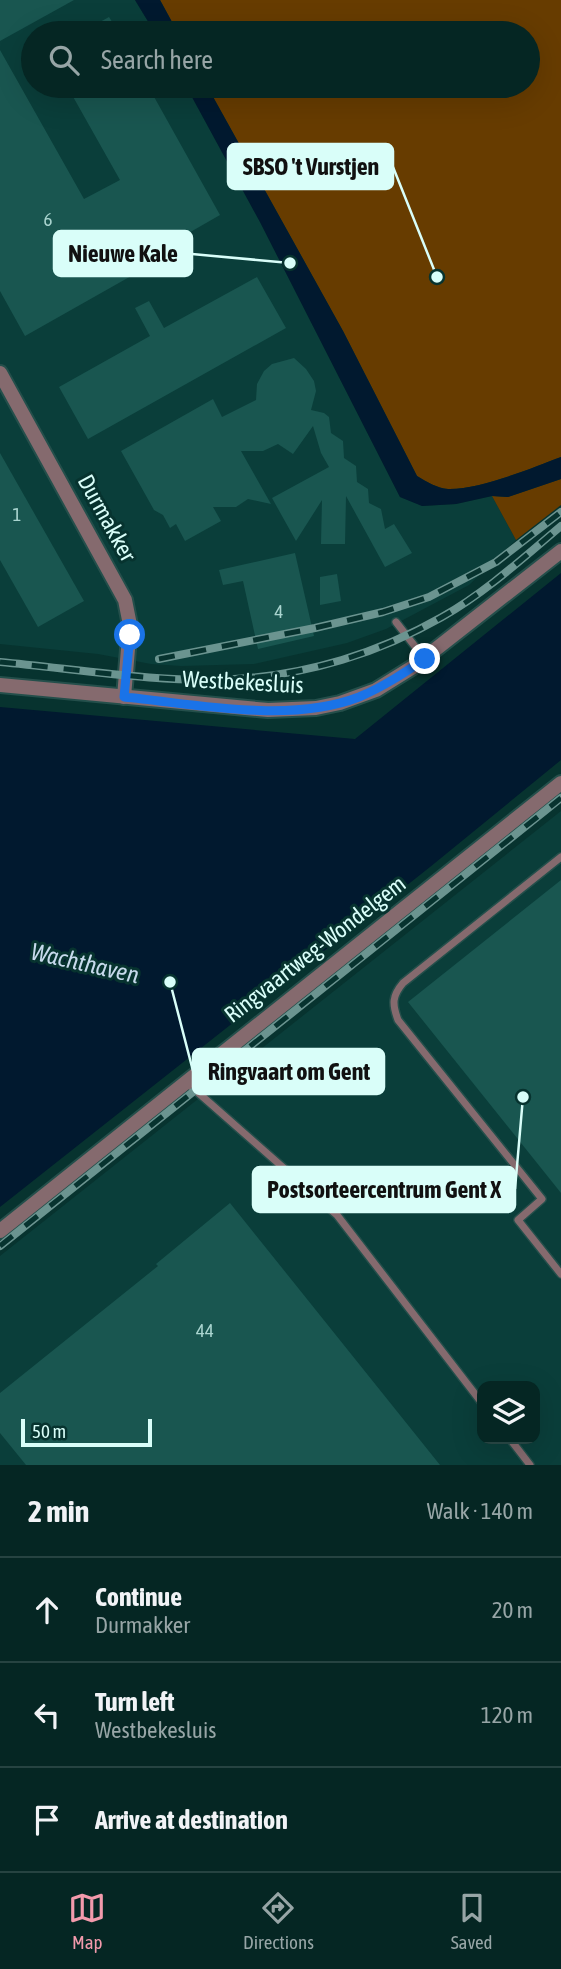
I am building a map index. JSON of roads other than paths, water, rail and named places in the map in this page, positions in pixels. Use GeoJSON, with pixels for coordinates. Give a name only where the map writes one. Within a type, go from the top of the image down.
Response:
{"type":"FeatureCollection","features":[{"type":"Feature","properties":{"kind":"street","name":"Durmakker"},"geometry":{"type":"LineString","coordinates":[[0,373],[125,600],[130,625],[124,697]]}},
{"type":"Feature","properties":{"kind":"street","name":"Westbekesluis"},"geometry":{"type":"LineString","coordinates":[[0,685],[268,710],[316,708],[340,703],[376,690],[425,659],[561,551]]}},
{"type":"Feature","properties":{"kind":"street","name":"Ringvaartweg-Wondelgem"},"geometry":{"type":"LineString","coordinates":[[0,1231],[561,783]]}},
{"type":"Feature","properties":{"kind":"lane"},"geometry":{"type":"LineString","coordinates":[[396,622],[425,659]]}},
{"type":"Feature","properties":{"kind":"lane"},"geometry":{"type":"LineString","coordinates":[[561,857],[403,984],[394,994],[392,1006],[398,1020],[541,1199],[517,1220],[561,1274]]}},
{"type":"Feature","properties":{"kind":"lane"},"geometry":{"type":"LineString","coordinates":[[186,1082],[337,1215],[477,1397]]}},
{"type":"Feature","properties":{"kind":"lane"},"geometry":{"type":"LineString","coordinates":[[514,1444],[530,1465]]}},
{"type":"Feature","properties":{"kind":"water"},"geometry":{"type":"Polygon","coordinates":[[[135,0],[160,0],[171,21],[148,21],[135,0]]]}},
{"type":"Feature","properties":{"kind":"water"},"geometry":{"type":"Polygon","coordinates":[[[193,98],[214,98],[343,331],[417,476],[440,487],[461,488],[505,478],[561,457],[561,479],[508,497],[492,496],[456,504],[422,506],[400,497],[260,222],[193,98]]]}},
{"type":"Feature","properties":{"kind":"water","name":"Wachthaven"},"geometry":{"type":"Polygon","coordinates":[[[561,573],[561,760],[0,1207],[0,707],[355,739],[561,573]]]}},
{"type":"Feature","properties":{"kind":"railway"},"geometry":{"type":"LineString","coordinates":[[159,659],[315,628],[383,612],[429,597],[496,562],[561,512]]}},
{"type":"Feature","properties":{"kind":"railway"},"geometry":{"type":"LineString","coordinates":[[0,662],[146,677],[205,680],[261,677],[315,667],[368,651],[442,617],[489,586],[561,526]]}},
{"type":"Feature","properties":{"kind":"railway"},"geometry":{"type":"LineString","coordinates":[[0,1246],[561,798]]}},
{"type":"Feature","properties":{"kind":"place","name":"Nieuwe Kale"},"geometry":{"type":"Point","coordinates":[290,263]}},
{"type":"Feature","properties":{"kind":"place","name":"SBSO 't Vurstjen"},"geometry":{"type":"Point","coordinates":[437,277]}},
{"type":"Feature","properties":{"kind":"place","name":"Ringvaart om Gent"},"geometry":{"type":"Point","coordinates":[170,982]}},
{"type":"Feature","properties":{"kind":"place","name":"Postsorteercentrum Gent X"},"geometry":{"type":"Point","coordinates":[523,1097]}}]}
